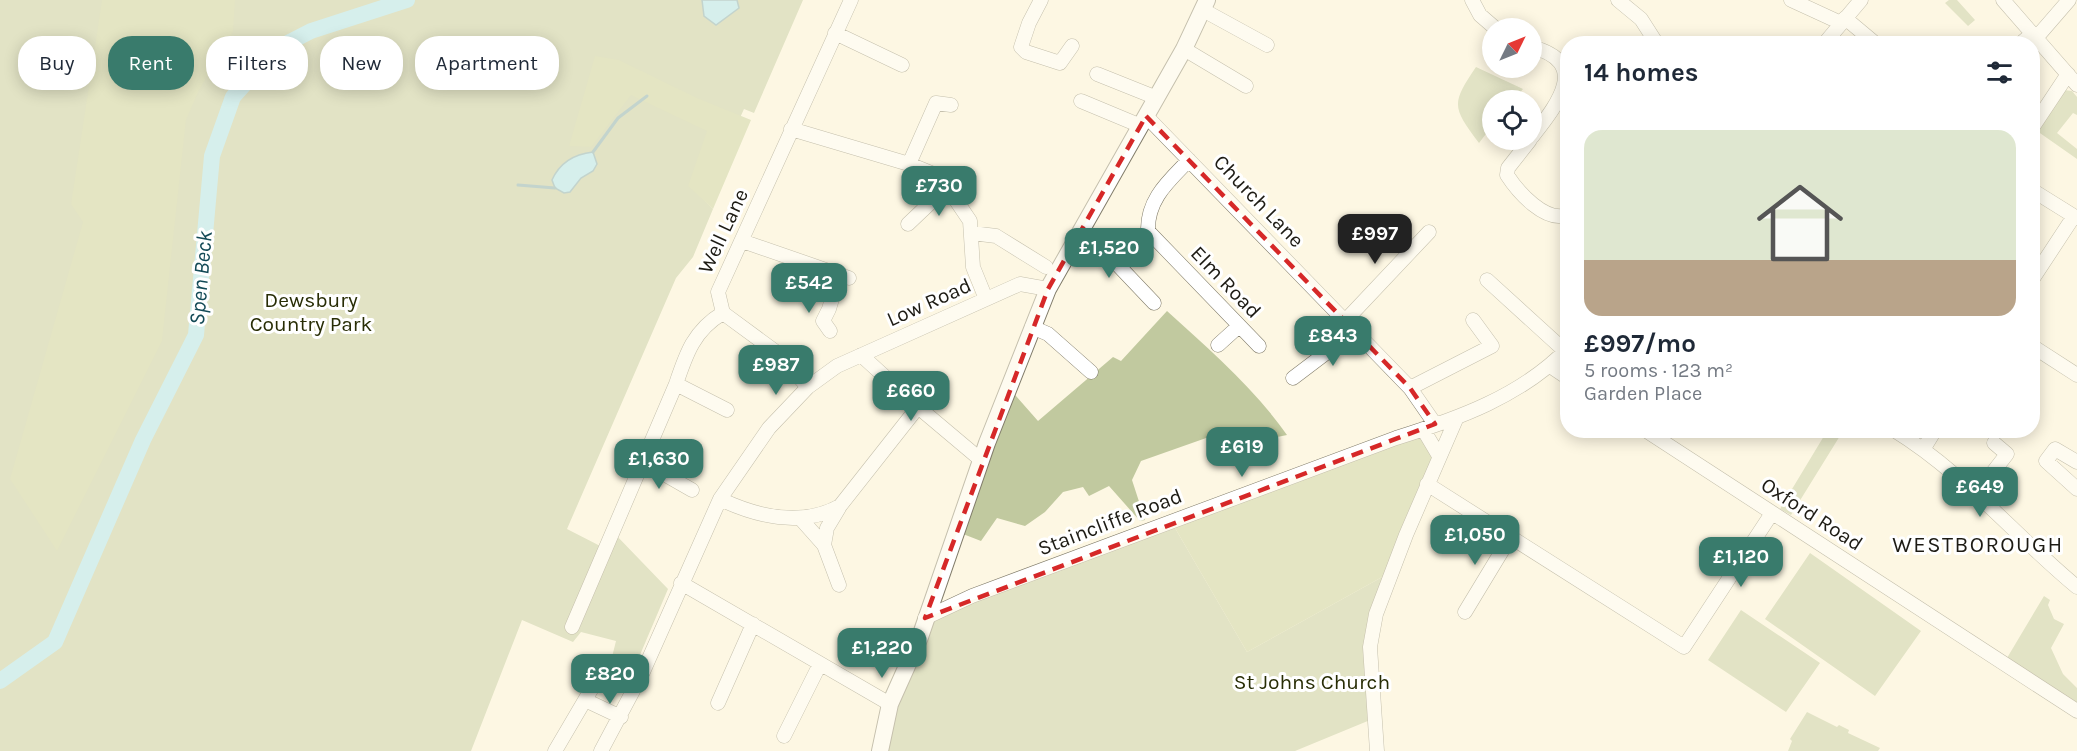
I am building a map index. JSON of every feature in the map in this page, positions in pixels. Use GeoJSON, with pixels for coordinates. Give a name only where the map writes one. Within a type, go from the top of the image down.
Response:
{"type":"FeatureCollection","features":[{"type":"Feature","properties":{"kind":"main road"},"geometry":{"type":"LineString","coordinates":[[880,751],[890,704],[920,638],[981,460],[1048,289],[1157,98],[1205,5]]}},
{"type":"Feature","properties":{"kind":"street","name":"Well Lane"},"geometry":{"type":"LineString","coordinates":[[723,313],[719,302],[721,282],[742,241],[851,0]]}},
{"type":"Feature","properties":{"kind":"street"},"geometry":{"type":"LineString","coordinates":[[1041,0],[1029,22],[1021,47],[1026,52],[1060,63],[1072,46]]}},
{"type":"Feature","properties":{"kind":"street"},"geometry":{"type":"LineString","coordinates":[[1472,0],[1483,18]]}},
{"type":"Feature","properties":{"kind":"street"},"geometry":{"type":"LineString","coordinates":[[1618,0],[1641,19],[1653,36]]}},
{"type":"Feature","properties":{"kind":"street"},"geometry":{"type":"LineString","coordinates":[[1791,0],[1843,20],[1865,36]]}},
{"type":"Feature","properties":{"kind":"street"},"geometry":{"type":"LineString","coordinates":[[1830,36],[1861,0]]}},
{"type":"Feature","properties":{"kind":"street"},"geometry":{"type":"LineString","coordinates":[[2003,0],[2035,35],[2063,3]]}},
{"type":"Feature","properties":{"kind":"street"},"geometry":{"type":"LineString","coordinates":[[1205,5],[1267,45]]}},
{"type":"Feature","properties":{"kind":"street"},"geometry":{"type":"LineString","coordinates":[[835,33],[902,65]]}},
{"type":"Feature","properties":{"kind":"street"},"geometry":{"type":"LineString","coordinates":[[2040,41],[2073,79],[2040,118]]}},
{"type":"Feature","properties":{"kind":"street"},"geometry":{"type":"LineString","coordinates":[[1184,49],[1246,86]]}},
{"type":"Feature","properties":{"kind":"street"},"geometry":{"type":"LineString","coordinates":[[1542,51],[1556,56],[1560,62]]}},
{"type":"Feature","properties":{"kind":"street"},"geometry":{"type":"LineString","coordinates":[[1097,74],[1157,98]]}},
{"type":"Feature","properties":{"kind":"street"},"geometry":{"type":"LineString","coordinates":[[1542,122],[1560,95]]}},
{"type":"Feature","properties":{"kind":"street"},"geometry":{"type":"LineString","coordinates":[[1081,101],[1144,121]]}},
{"type":"Feature","properties":{"kind":"street"},"geometry":{"type":"LineString","coordinates":[[909,164],[936,102],[951,105]]}},
{"type":"Feature","properties":{"kind":"street","name":"Church Lane"},"geometry":{"type":"LineString","coordinates":[[1144,121],[1190,160],[1410,388],[1429,426],[1439,456]]}},
{"type":"Feature","properties":{"kind":"street"},"geometry":{"type":"LineString","coordinates":[[791,129],[932,173],[947,187],[970,221],[973,267],[986,299]]}},
{"type":"Feature","properties":{"kind":"street"},"geometry":{"type":"LineString","coordinates":[[1522,150],[1508,168],[1507,175],[1532,203],[1551,216],[1560,215]]}},
{"type":"Feature","properties":{"kind":"street","name":"Elm Road"},"geometry":{"type":"LineString","coordinates":[[1190,160],[1155,197],[1148,215],[1148,231],[1259,346]]}},
{"type":"Feature","properties":{"kind":"street"},"geometry":{"type":"LineString","coordinates":[[908,224],[947,187]]}},
{"type":"Feature","properties":{"kind":"street"},"geometry":{"type":"LineString","coordinates":[[2040,195],[2075,217],[2040,268]]}},
{"type":"Feature","properties":{"kind":"street"},"geometry":{"type":"LineString","coordinates":[[1345,321],[1429,232]]}},
{"type":"Feature","properties":{"kind":"street"},"geometry":{"type":"LineString","coordinates":[[972,233],[996,236],[1046,267]]}},
{"type":"Feature","properties":{"kind":"street"},"geometry":{"type":"LineString","coordinates":[[1079,238],[1116,263],[1154,303]]}},
{"type":"Feature","properties":{"kind":"street"},"geometry":{"type":"LineString","coordinates":[[742,241],[844,277],[834,292],[823,321],[830,331]]}},
{"type":"Feature","properties":{"kind":"street"},"geometry":{"type":"LineString","coordinates":[[1487,280],[1560,344]]}},
{"type":"Feature","properties":{"kind":"street","name":"Low Road"},"geometry":{"type":"LineString","coordinates":[[601,751],[644,672],[681,583],[720,499],[769,428],[808,387],[837,366],[1020,284],[1048,289]]}},
{"type":"Feature","properties":{"kind":"street"},"geometry":{"type":"LineString","coordinates":[[572,627],[676,384],[690,344],[702,328],[723,313],[776,352],[808,387]]}},
{"type":"Feature","properties":{"kind":"street"},"geometry":{"type":"LineString","coordinates":[[1410,388],[1492,346],[1473,320]]}},
{"type":"Feature","properties":{"kind":"street"},"geometry":{"type":"LineString","coordinates":[[1218,345],[1239,326]]}},
{"type":"Feature","properties":{"kind":"street"},"geometry":{"type":"LineString","coordinates":[[1032,327],[1048,334],[1091,372]]}},
{"type":"Feature","properties":{"kind":"street"},"geometry":{"type":"LineString","coordinates":[[1293,378],[1355,331]]}},
{"type":"Feature","properties":{"kind":"street"},"geometry":{"type":"LineString","coordinates":[[2040,351],[2077,375]]}},
{"type":"Feature","properties":{"kind":"street"},"geometry":{"type":"LineString","coordinates":[[861,355],[981,460]]}},
{"type":"Feature","properties":{"kind":"street","name":"Staincliffe Road"},"geometry":{"type":"LineString","coordinates":[[925,618],[972,596],[1457,417],[1490,403],[1550,366],[1560,355]]}},
{"type":"Feature","properties":{"kind":"street"},"geometry":{"type":"LineString","coordinates":[[1550,366],[1560,373]]}},
{"type":"Feature","properties":{"kind":"street"},"geometry":{"type":"LineString","coordinates":[[676,384],[727,410]]}},
{"type":"Feature","properties":{"kind":"street"},"geometry":{"type":"LineString","coordinates":[[824,545],[827,528],[840,507],[918,407]]}},
{"type":"Feature","properties":{"kind":"street"},"geometry":{"type":"LineString","coordinates":[[1377,751],[1370,647],[1376,614],[1427,484],[1457,417]]}},
{"type":"Feature","properties":{"kind":"street","name":"Oxford Road"},"geometry":{"type":"LineString","coordinates":[[1657,438],[2077,711]]}},
{"type":"Feature","properties":{"kind":"street"},"geometry":{"type":"LineString","coordinates":[[1907,438],[1924,448],[1977,494],[2077,587]]}},
{"type":"Feature","properties":{"kind":"street"},"geometry":{"type":"LineString","coordinates":[[1924,448],[1930,438]]}},
{"type":"Feature","properties":{"kind":"street"},"geometry":{"type":"LineString","coordinates":[[1977,494],[2007,454],[1994,443]]}},
{"type":"Feature","properties":{"kind":"street"},"geometry":{"type":"LineString","coordinates":[[2077,462],[2055,449],[2046,461],[2077,489]]}},
{"type":"Feature","properties":{"kind":"street"},"geometry":{"type":"LineString","coordinates":[[643,462],[692,490]]}},
{"type":"Feature","properties":{"kind":"street"},"geometry":{"type":"LineString","coordinates":[[1427,484],[1684,646],[1772,513]]}},
{"type":"Feature","properties":{"kind":"street"},"geometry":{"type":"LineString","coordinates":[[720,499],[745,511],[800,518],[822,516],[840,507]]}},
{"type":"Feature","properties":{"kind":"street"},"geometry":{"type":"LineString","coordinates":[[800,518],[824,545],[839,585]]}},
{"type":"Feature","properties":{"kind":"street"},"geometry":{"type":"LineString","coordinates":[[1466,612],[1511,536]]}},
{"type":"Feature","properties":{"kind":"street"},"geometry":{"type":"LineString","coordinates":[[681,583],[890,704]]}},
{"type":"Feature","properties":{"kind":"street"},"geometry":{"type":"LineString","coordinates":[[718,703],[753,624]]}},
{"type":"Feature","properties":{"kind":"street"},"geometry":{"type":"LineString","coordinates":[[784,736],[820,664]]}},
{"type":"Feature","properties":{"kind":"street"},"geometry":{"type":"LineString","coordinates":[[555,751],[602,671]]}},
{"type":"Feature","properties":{"kind":"street"},"geometry":{"type":"LineString","coordinates":[[585,700],[621,717]]}},
{"type":"Feature","properties":{"kind":"highlighted area"},"geometry":{"type":"Polygon","coordinates":[[[1146,116],[1410,388],[1435,424],[925,618],[1048,289],[1146,116]]]}},
{"type":"Feature","properties":{"kind":"green space","name":"Dewsbury Country Park"},"geometry":{"type":"Polygon","coordinates":[[[0,0],[803,0],[754,113],[744,109],[703,199],[713,209],[693,257],[676,278],[567,529],[608,550],[614,533],[668,589],[631,676],[610,665],[616,641],[581,632],[573,642],[522,620],[471,751],[0,751],[0,0]]]}},
{"type":"Feature","properties":{"kind":"green space"},"geometry":{"type":"Polygon","coordinates":[[[102,0],[235,0],[233,32],[231,36],[206,36],[206,78],[186,120],[162,341],[57,551],[10,479],[83,222],[71,204],[88,90],[96,90],[96,39],[102,0]]]}},
{"type":"Feature","properties":{"kind":"green space"},"geometry":{"type":"Polygon","coordinates":[[[1949,0],[1957,0],[1975,20],[1968,26],[1945,3],[1949,0]]]}},
{"type":"Feature","properties":{"kind":"green space"},"geometry":{"type":"Polygon","coordinates":[[[595,56],[619,60],[697,98],[751,120],[713,209],[688,186],[707,131],[631,95],[591,147],[569,146],[595,56]]]}},
{"type":"Feature","properties":{"kind":"green space"},"geometry":{"type":"Polygon","coordinates":[[[1476,67],[1482,70],[1482,78],[1500,78],[1523,89],[1482,90],[1482,139],[1479,143],[1460,113],[1458,105],[1462,89],[1476,67]]]}},
{"type":"Feature","properties":{"kind":"green space"},"geometry":{"type":"Polygon","coordinates":[[[2064,90],[2072,91],[2077,97],[2077,115],[2073,113],[2057,133],[2077,149],[2077,159],[2040,133],[2040,126],[2064,90]]]}},
{"type":"Feature","properties":{"kind":"green space"},"geometry":{"type":"Polygon","coordinates":[[[1167,311],[1246,385],[1287,435],[1215,450],[1209,437],[1141,461],[1132,480],[1145,520],[1140,521],[1109,486],[1089,496],[1083,487],[1063,492],[1045,512],[1025,526],[997,518],[981,541],[963,534],[1009,388],[1038,421],[1113,357],[1121,361],[1167,311]]]}},
{"type":"Feature","properties":{"kind":"green space"},"geometry":{"type":"Polygon","coordinates":[[[1423,429],[1439,456],[1393,571],[1247,652],[1175,528],[1423,429]]]}},
{"type":"Feature","properties":{"kind":"green space"},"geometry":{"type":"Polygon","coordinates":[[[1823,438],[1839,438],[1791,515],[1780,509],[1823,438]]]}},
{"type":"Feature","properties":{"kind":"green space","name":"St Johns Church"},"geometry":{"type":"Polygon","coordinates":[[[1175,528],[1247,652],[1393,571],[1376,614],[1375,718],[1295,751],[880,751],[925,618],[972,596],[1175,528]]]}},
{"type":"Feature","properties":{"kind":"green space"},"geometry":{"type":"Polygon","coordinates":[[[1810,553],[1921,631],[1875,696],[1765,619],[1810,553]]]}},
{"type":"Feature","properties":{"kind":"green space"},"geometry":{"type":"Polygon","coordinates":[[[2044,596],[2050,600],[2048,605],[2054,619],[2064,624],[2051,648],[2063,674],[2077,688],[2077,703],[2007,658],[2044,596]]]}},
{"type":"Feature","properties":{"kind":"green space"},"geometry":{"type":"Polygon","coordinates":[[[1741,610],[1820,663],[1786,712],[1708,660],[1741,610]]]}},
{"type":"Feature","properties":{"kind":"green space"},"geometry":{"type":"Polygon","coordinates":[[[1807,712],[1837,727],[1839,725],[1849,730],[1848,733],[1880,748],[1878,751],[1788,751],[1792,741],[1790,739],[1807,712]]]}},
{"type":"Feature","properties":{"kind":"water"},"geometry":{"type":"Polygon","coordinates":[[[702,0],[737,0],[739,8],[716,25],[704,16],[702,0]]]}},
{"type":"Feature","properties":{"kind":"water"},"geometry":{"type":"Polygon","coordinates":[[[593,152],[597,164],[593,171],[581,178],[570,192],[564,193],[555,188],[552,180],[559,168],[574,157],[593,152]]]}},
{"type":"Feature","properties":{"kind":"waterway","name":"Spen Beck"},"geometry":{"type":"LineString","coordinates":[[0,681],[55,642],[143,440],[196,335],[212,156],[233,97],[276,49],[311,31],[407,0]]}},
{"type":"Feature","properties":{"kind":"waterway"},"geometry":{"type":"LineString","coordinates":[[593,152],[618,118],[647,96]]}},
{"type":"Feature","properties":{"kind":"waterway"},"geometry":{"type":"LineString","coordinates":[[518,185],[555,188]]}},
{"type":"Feature","properties":{"kind":"district","name":"WESTBOROUGH"},"geometry":{"type":"Point","coordinates":[1978,545]}}]}
